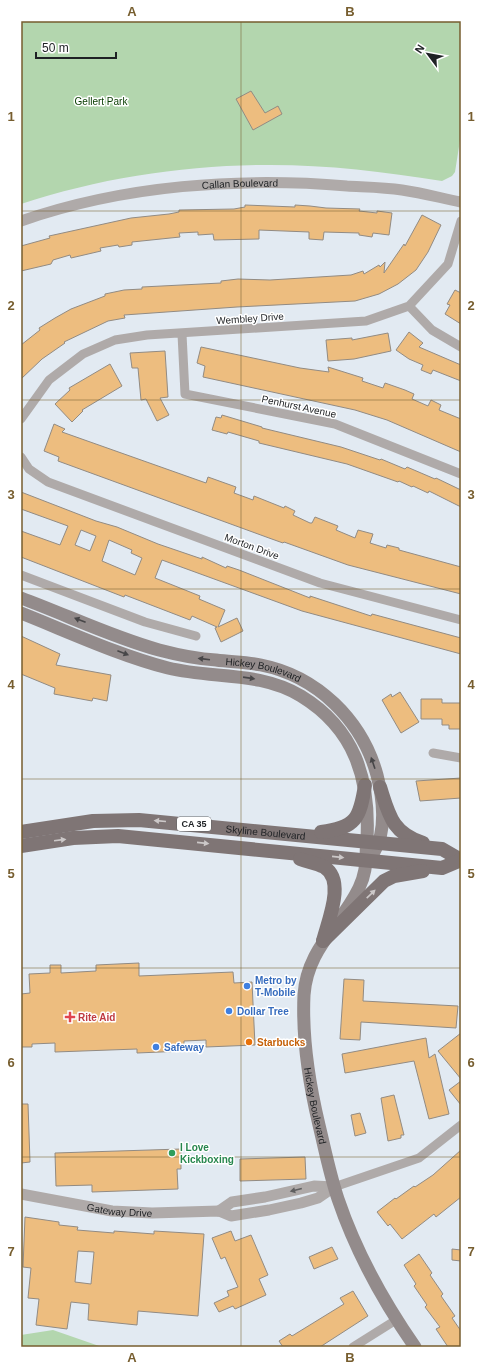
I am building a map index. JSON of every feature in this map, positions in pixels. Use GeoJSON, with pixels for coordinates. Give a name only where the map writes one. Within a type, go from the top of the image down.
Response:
{"type":"FeatureCollection","features":[{"type":"Feature","properties":{"kind":"main road","name":"Hickey Boulevard"},"geometry":{"type":"LineString","coordinates":[[21,598],[159,650],[192,658],[260,664],[282,671],[302,680],[330,699],[354,725],[370,754],[380,787],[382,821],[372,842],[358,891],[312,959],[306,978],[304,1003],[305,1041],[313,1099],[334,1187],[363,1258],[396,1320],[414,1347]]}},
{"type":"Feature","properties":{"kind":"main road","name":"Hickey Boulevard"},"geometry":{"type":"LineString","coordinates":[[21,613],[161,666],[200,674],[260,679],[292,691],[311,703],[336,726],[354,754],[364,785],[372,842]]}},
{"type":"Feature","properties":{"kind":"main road"},"geometry":{"type":"LineString","coordinates":[[298,834],[337,830],[351,823],[359,813],[364,785]]}},
{"type":"Feature","properties":{"kind":"main road"},"geometry":{"type":"LineString","coordinates":[[380,787],[391,818],[398,830],[411,839],[442,849]]}},
{"type":"Feature","properties":{"kind":"main road","name":"Skyline Boulevard"},"geometry":{"type":"LineString","coordinates":[[21,832],[93,821],[129,819],[442,849],[461,860]]}},
{"type":"Feature","properties":{"kind":"main road","name":"Skyline Boulevard"},"geometry":{"type":"LineString","coordinates":[[21,846],[72,838],[118,836],[442,868],[461,860]]}},
{"type":"Feature","properties":{"kind":"main road"},"geometry":{"type":"LineString","coordinates":[[271,850],[324,867],[334,878],[335,892],[323,941]]}},
{"type":"Feature","properties":{"kind":"main road"},"geometry":{"type":"LineString","coordinates":[[323,941],[389,878],[401,874],[442,868]]}},
{"type":"Feature","properties":{"kind":"street","name":"Callan Boulevard"},"geometry":{"type":"LineString","coordinates":[[21,221],[82,204],[127,195],[180,188],[251,183],[319,184],[401,190],[461,202]]}},
{"type":"Feature","properties":{"kind":"street","name":"Wembley Drive"},"geometry":{"type":"LineString","coordinates":[[21,419],[49,380],[83,354],[115,340],[147,335],[182,334],[366,321],[409,306],[448,264],[461,222]]}},
{"type":"Feature","properties":{"kind":"street"},"geometry":{"type":"LineString","coordinates":[[409,306],[432,330],[461,347]]}},
{"type":"Feature","properties":{"kind":"street","name":"Penhurst Avenue"},"geometry":{"type":"LineString","coordinates":[[182,334],[185,394],[335,424],[461,474]]}},
{"type":"Feature","properties":{"kind":"street","name":"Morton Drive"},"geometry":{"type":"LineString","coordinates":[[21,457],[29,469],[39,478],[320,583],[461,620]]}},
{"type":"Feature","properties":{"kind":"street"},"geometry":{"type":"LineString","coordinates":[[21,575],[145,622],[196,636]]}},
{"type":"Feature","properties":{"kind":"street"},"geometry":{"type":"LineString","coordinates":[[432,753],[461,758]]}},
{"type":"Feature","properties":{"kind":"street","name":"Gateway Drive"},"geometry":{"type":"LineString","coordinates":[[21,1194],[112,1211],[152,1213],[219,1211],[232,1202],[271,1196],[314,1186],[334,1187],[419,1158],[461,1125]]}},
{"type":"Feature","properties":{"kind":"street"},"geometry":{"type":"LineString","coordinates":[[353,1347],[396,1320]]}},
{"type":"Feature","properties":{"kind":"green space","name":"Gellert Park"},"geometry":{"type":"Polygon","coordinates":[[[21,21],[461,21],[461,134],[455,172],[452,176],[442,181],[373,171],[328,167],[259,165],[199,168],[169,171],[109,181],[50,195],[21,204],[21,21]]]}},
{"type":"Feature","properties":{"kind":"green space"},"geometry":{"type":"Polygon","coordinates":[[[53,1330],[102,1347],[21,1347],[21,1335],[53,1330]]]}},
{"type":"Feature","properties":{"kind":"building"},"geometry":{"type":"Polygon","coordinates":[[[251,91],[265,113],[278,106],[282,114],[253,130],[236,99],[251,91]]]}},
{"type":"Feature","properties":{"kind":"building"},"geometry":{"type":"Polygon","coordinates":[[[245,205],[295,207],[295,205],[360,209],[359,211],[392,213],[389,235],[373,233],[372,237],[359,235],[359,233],[324,232],[323,240],[309,239],[309,232],[259,230],[259,239],[214,240],[213,234],[198,235],[198,232],[179,233],[180,237],[132,242],[132,245],[119,247],[118,245],[100,248],[101,251],[71,258],[70,255],[53,260],[51,264],[21,271],[21,246],[50,238],[49,236],[131,218],[179,212],[179,210],[234,209],[245,207],[245,205]]]}},
{"type":"Feature","properties":{"kind":"building"},"geometry":{"type":"Polygon","coordinates":[[[422,215],[441,225],[428,252],[416,270],[398,284],[379,294],[355,301],[124,315],[125,318],[108,321],[64,342],[65,343],[42,359],[21,379],[21,345],[40,330],[39,328],[55,318],[71,309],[105,296],[105,294],[124,290],[142,289],[142,287],[221,283],[221,281],[238,279],[270,280],[351,275],[363,271],[364,274],[379,265],[380,267],[385,262],[384,273],[404,244],[405,246],[422,215]]]}},
{"type":"Feature","properties":{"kind":"building"},"geometry":{"type":"Polygon","coordinates":[[[455,290],[461,293],[461,324],[445,314],[450,305],[447,304],[455,290]]]}},
{"type":"Feature","properties":{"kind":"building"},"geometry":{"type":"Polygon","coordinates":[[[409,332],[423,343],[419,347],[461,365],[461,381],[433,370],[431,374],[421,370],[423,365],[409,359],[396,350],[409,332]]]}},
{"type":"Feature","properties":{"kind":"building"},"geometry":{"type":"Polygon","coordinates":[[[388,333],[391,351],[354,359],[328,361],[326,340],[352,338],[352,340],[388,333]]]}},
{"type":"Feature","properties":{"kind":"building"},"geometry":{"type":"Polygon","coordinates":[[[201,347],[300,368],[329,372],[328,367],[363,378],[362,381],[383,388],[385,383],[405,390],[414,394],[412,399],[428,406],[431,400],[441,405],[439,410],[461,419],[461,452],[387,420],[355,410],[203,377],[205,366],[197,363],[201,347]]]}},
{"type":"Feature","properties":{"kind":"building"},"geometry":{"type":"Polygon","coordinates":[[[165,351],[168,397],[160,398],[169,415],[157,421],[146,399],[141,400],[138,368],[132,368],[130,353],[165,351]]]}},
{"type":"Feature","properties":{"kind":"building"},"geometry":{"type":"Polygon","coordinates":[[[110,364],[122,386],[82,410],[83,411],[72,422],[55,404],[70,390],[69,388],[110,364]]]}},
{"type":"Feature","properties":{"kind":"building"},"geometry":{"type":"Polygon","coordinates":[[[222,415],[262,428],[341,447],[380,460],[381,459],[405,469],[407,467],[435,479],[436,478],[461,490],[461,507],[429,491],[428,493],[413,486],[412,487],[399,481],[398,482],[347,464],[259,443],[259,441],[228,432],[227,434],[212,430],[216,417],[221,418],[222,415]]]}},
{"type":"Feature","properties":{"kind":"building"},"geometry":{"type":"Polygon","coordinates":[[[54,424],[65,429],[62,432],[206,483],[208,477],[236,487],[234,493],[253,500],[254,496],[284,508],[285,506],[295,511],[293,515],[310,523],[312,523],[315,517],[338,526],[336,530],[355,538],[358,530],[373,534],[370,543],[386,548],[387,545],[399,548],[399,550],[461,567],[461,594],[348,565],[269,538],[58,461],[59,457],[44,451],[54,424]]]}},
{"type":"Feature","properties":{"kind":"building"},"geometry":{"type":"Polygon","coordinates":[[[21,492],[96,521],[117,527],[158,544],[202,559],[202,557],[226,568],[227,566],[239,570],[310,598],[310,596],[371,616],[372,614],[461,638],[461,654],[302,611],[162,560],[155,578],[200,596],[199,599],[225,610],[218,627],[237,618],[243,631],[221,642],[215,628],[217,627],[192,616],[190,620],[125,595],[124,597],[21,557],[21,531],[60,545],[68,526],[21,509],[21,492]],[[81,530],[75,545],[90,551],[96,536],[81,530]],[[109,540],[102,561],[135,575],[142,558],[131,553],[132,550],[109,540]]]}},
{"type":"Feature","properties":{"kind":"building"},"geometry":{"type":"Polygon","coordinates":[[[21,636],[60,654],[56,665],[111,675],[107,701],[93,698],[92,701],[54,694],[55,688],[21,674],[21,636]]]}},
{"type":"Feature","properties":{"kind":"building"},"geometry":{"type":"Polygon","coordinates":[[[400,692],[419,722],[401,733],[382,700],[391,694],[392,697],[400,692]]]}},
{"type":"Feature","properties":{"kind":"building"},"geometry":{"type":"Polygon","coordinates":[[[421,699],[442,699],[442,703],[461,703],[461,729],[449,729],[449,725],[442,725],[442,719],[421,719],[421,699]]]}},
{"type":"Feature","properties":{"kind":"building"},"geometry":{"type":"Polygon","coordinates":[[[461,778],[461,798],[420,801],[416,781],[461,778]]]}},
{"type":"Feature","properties":{"kind":"building"},"geometry":{"type":"Polygon","coordinates":[[[139,963],[139,976],[233,972],[234,983],[252,982],[255,1045],[206,1047],[206,1040],[184,1041],[184,1051],[137,1053],[137,1049],[55,1052],[55,1043],[32,1044],[32,1047],[21,1047],[21,994],[30,993],[29,974],[50,973],[50,965],[61,965],[61,973],[96,971],[96,965],[139,963]]]}},
{"type":"Feature","properties":{"kind":"building"},"geometry":{"type":"Polygon","coordinates":[[[344,979],[364,980],[363,1001],[458,1006],[456,1028],[361,1022],[360,1040],[340,1039],[344,979]]]}},
{"type":"Feature","properties":{"kind":"building"},"geometry":{"type":"Polygon","coordinates":[[[461,1033],[461,1079],[438,1051],[461,1033]]]}},
{"type":"Feature","properties":{"kind":"building"},"geometry":{"type":"Polygon","coordinates":[[[426,1038],[429,1058],[435,1054],[449,1114],[429,1119],[414,1061],[345,1073],[342,1054],[426,1038]]]}},
{"type":"Feature","properties":{"kind":"building"},"geometry":{"type":"Polygon","coordinates":[[[461,1081],[461,1105],[449,1090],[461,1081]]]}},
{"type":"Feature","properties":{"kind":"building"},"geometry":{"type":"Polygon","coordinates":[[[394,1095],[404,1135],[401,1135],[401,1138],[388,1141],[381,1098],[394,1095]]]}},
{"type":"Feature","properties":{"kind":"building"},"geometry":{"type":"Polygon","coordinates":[[[21,1104],[28,1104],[30,1162],[21,1163],[21,1104]]]}},
{"type":"Feature","properties":{"kind":"building"},"geometry":{"type":"Polygon","coordinates":[[[360,1113],[366,1133],[355,1136],[351,1115],[360,1113]]]}},
{"type":"Feature","properties":{"kind":"building"},"geometry":{"type":"Polygon","coordinates":[[[181,1149],[181,1169],[177,1169],[178,1189],[92,1192],[92,1185],[56,1186],[55,1153],[181,1149]]]}},
{"type":"Feature","properties":{"kind":"building"},"geometry":{"type":"Polygon","coordinates":[[[461,1150],[461,1197],[436,1217],[434,1214],[402,1239],[390,1224],[388,1226],[377,1212],[395,1198],[396,1199],[433,1175],[461,1150]]]}},
{"type":"Feature","properties":{"kind":"building"},"geometry":{"type":"Polygon","coordinates":[[[305,1157],[306,1179],[240,1181],[240,1159],[305,1157]]]}},
{"type":"Feature","properties":{"kind":"building"},"geometry":{"type":"Polygon","coordinates":[[[25,1217],[59,1222],[59,1225],[78,1227],[77,1230],[114,1233],[114,1231],[154,1234],[154,1231],[204,1234],[198,1316],[138,1311],[137,1325],[88,1320],[89,1304],[71,1302],[67,1329],[36,1325],[39,1299],[28,1298],[31,1268],[23,1267],[25,1217]],[[78,1251],[75,1282],[91,1284],[94,1252],[78,1251]]]}},
{"type":"Feature","properties":{"kind":"building"},"geometry":{"type":"Polygon","coordinates":[[[231,1231],[235,1241],[251,1235],[268,1275],[259,1279],[266,1295],[235,1309],[233,1306],[219,1312],[214,1303],[229,1296],[227,1291],[238,1287],[225,1257],[221,1259],[212,1238],[231,1231]]]}},
{"type":"Feature","properties":{"kind":"building"},"geometry":{"type":"Polygon","coordinates":[[[332,1247],[338,1259],[314,1269],[309,1257],[332,1247]]]}},
{"type":"Feature","properties":{"kind":"building"},"geometry":{"type":"Polygon","coordinates":[[[452,1249],[461,1250],[461,1261],[452,1260],[452,1249]]]}},
{"type":"Feature","properties":{"kind":"building"},"geometry":{"type":"Polygon","coordinates":[[[419,1254],[432,1273],[430,1275],[443,1294],[441,1296],[455,1316],[452,1318],[461,1331],[461,1347],[448,1347],[436,1329],[440,1327],[425,1307],[427,1305],[414,1286],[416,1284],[404,1265],[419,1254]]]}},
{"type":"Feature","properties":{"kind":"building"},"geometry":{"type":"Polygon","coordinates":[[[353,1291],[368,1316],[320,1347],[283,1347],[279,1341],[290,1334],[292,1336],[344,1304],[340,1298],[353,1291]]]}},
{"type":"Feature","properties":{"kind":"place","name":"Metro by T-Mobile"},"geometry":{"type":"Point","coordinates":[247,986]}},
{"type":"Feature","properties":{"kind":"place","name":"Dollar Tree"},"geometry":{"type":"Point","coordinates":[229,1011]}},
{"type":"Feature","properties":{"kind":"place","name":"Rite Aid"},"geometry":{"type":"Point","coordinates":[70,1017]}},
{"type":"Feature","properties":{"kind":"place","name":"Starbucks"},"geometry":{"type":"Point","coordinates":[249,1042]}},
{"type":"Feature","properties":{"kind":"place","name":"Safeway"},"geometry":{"type":"Point","coordinates":[156,1047]}},
{"type":"Feature","properties":{"kind":"place","name":"I Love Kickboxing"},"geometry":{"type":"Point","coordinates":[172,1153]}}]}
